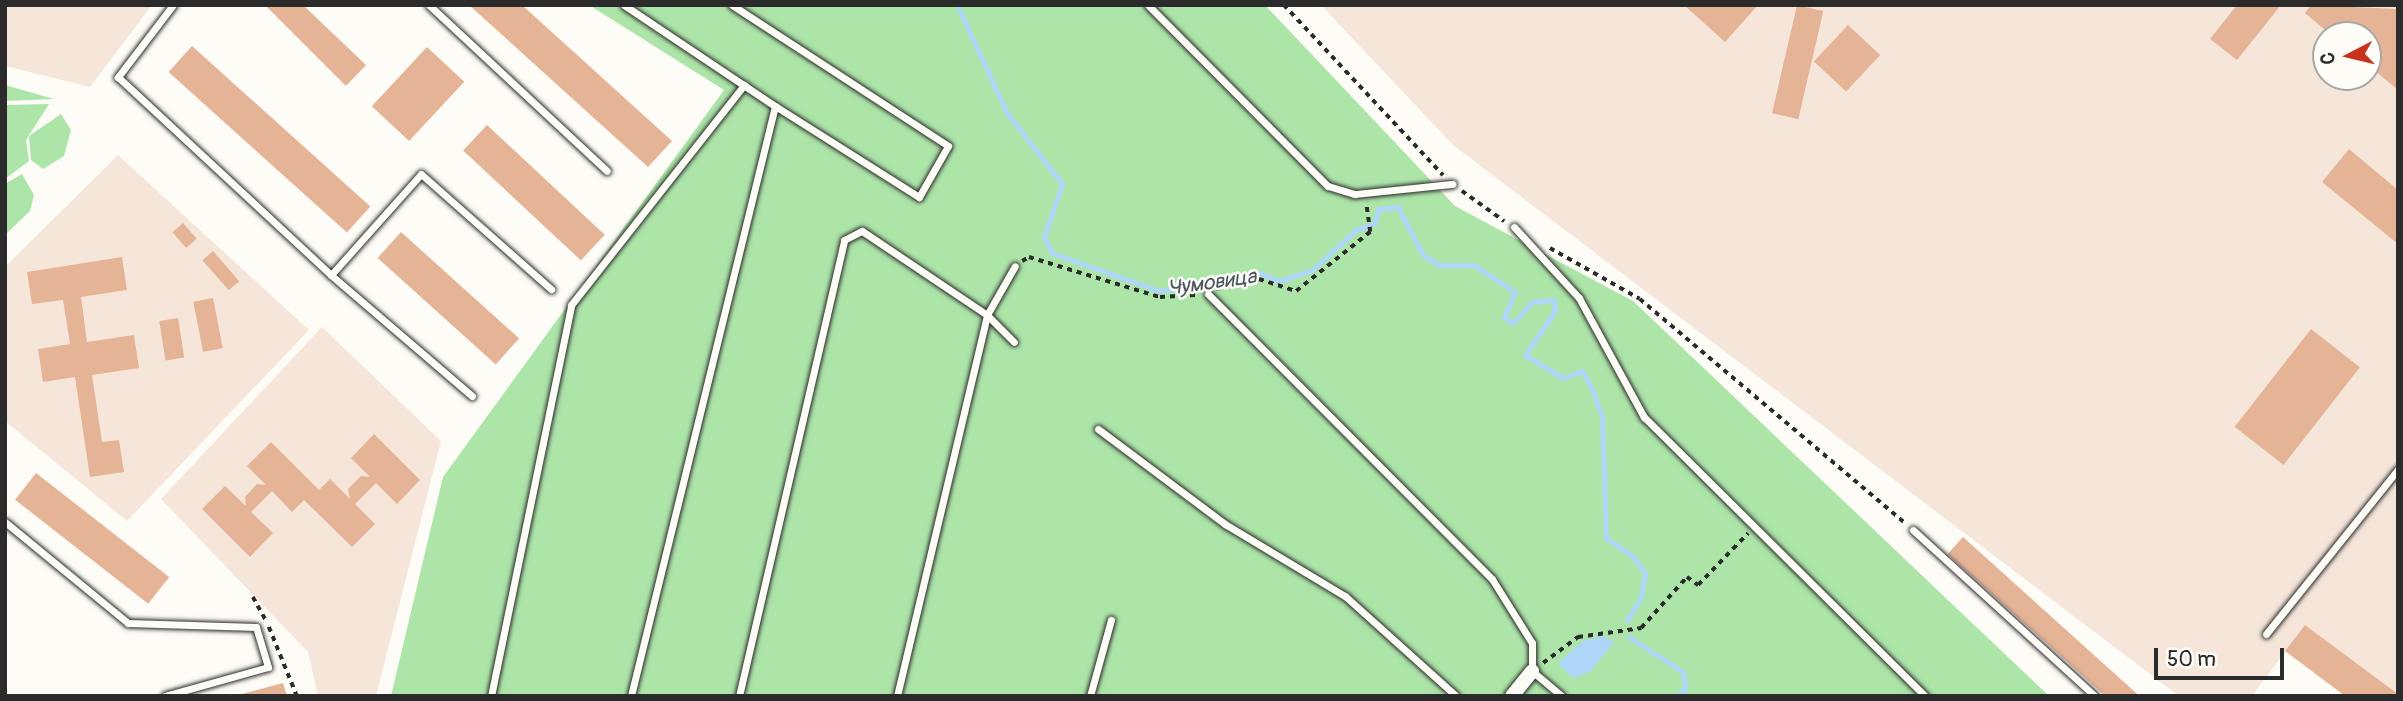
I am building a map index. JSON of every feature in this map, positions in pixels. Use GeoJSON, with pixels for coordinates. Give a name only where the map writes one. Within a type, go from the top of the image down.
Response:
{"type":"FeatureCollection","features":[{"type":"Feature","properties":{"kind":"street"},"geometry":{"type":"LineString","coordinates":[[1512,696],[1532,671]]}},
{"type":"Feature","properties":{"kind":"lane"},"geometry":{"type":"LineString","coordinates":[[173,5],[118,77],[331,275],[472,396]]}},
{"type":"Feature","properties":{"kind":"lane"},"geometry":{"type":"LineString","coordinates":[[429,5],[607,171]]}},
{"type":"Feature","properties":{"kind":"lane"},"geometry":{"type":"LineString","coordinates":[[624,5],[775,106],[919,197],[948,146],[732,5]]}},
{"type":"Feature","properties":{"kind":"lane"},"geometry":{"type":"LineString","coordinates":[[1148,5],[1328,186],[1355,194],[1452,184]]}},
{"type":"Feature","properties":{"kind":"lane"},"geometry":{"type":"LineString","coordinates":[[491,696],[571,305],[744,85]]}},
{"type":"Feature","properties":{"kind":"lane"},"geometry":{"type":"LineString","coordinates":[[631,696],[775,106]]}},
{"type":"Feature","properties":{"kind":"lane"},"geometry":{"type":"LineString","coordinates":[[331,275],[421,174],[551,289]]}},
{"type":"Feature","properties":{"kind":"lane"},"geometry":{"type":"LineString","coordinates":[[1514,227],[1579,298],[1644,417],[1925,696]]}},
{"type":"Feature","properties":{"kind":"lane"},"geometry":{"type":"LineString","coordinates":[[739,696],[844,240],[862,231],[987,315],[1014,342]]}},
{"type":"Feature","properties":{"kind":"lane"},"geometry":{"type":"LineString","coordinates":[[897,696],[987,315],[1015,266]]}},
{"type":"Feature","properties":{"kind":"lane"},"geometry":{"type":"LineString","coordinates":[[1208,294],[1492,579],[1532,643],[1532,671],[1562,696]]}},
{"type":"Feature","properties":{"kind":"lane"},"geometry":{"type":"LineString","coordinates":[[1098,429],[1225,524],[1345,596],[1456,696]]}},
{"type":"Feature","properties":{"kind":"lane"},"geometry":{"type":"LineString","coordinates":[[2266,634],[2398,469]]}},
{"type":"Feature","properties":{"kind":"lane"},"geometry":{"type":"LineString","coordinates":[[5,522],[128,623],[256,626],[268,667],[165,696]]}},
{"type":"Feature","properties":{"kind":"lane"},"geometry":{"type":"LineString","coordinates":[[1913,530],[2095,696]]}},
{"type":"Feature","properties":{"kind":"lane"},"geometry":{"type":"LineString","coordinates":[[1090,696],[1111,620]]}},
{"type":"Feature","properties":{"kind":"path"},"geometry":{"type":"LineString","coordinates":[[1284,5],[1452,184],[1514,227]]}},
{"type":"Feature","properties":{"kind":"path"},"geometry":{"type":"LineString","coordinates":[[1015,266],[1029,257],[1160,297],[1208,294],[1251,279],[1296,291],[1370,232],[1370,217]]}},
{"type":"Feature","properties":{"kind":"path"},"geometry":{"type":"LineString","coordinates":[[1537,240],[1640,299],[1913,530]]}},
{"type":"Feature","properties":{"kind":"path"},"geometry":{"type":"LineString","coordinates":[[1532,671],[1578,637],[1641,628],[1687,577],[1698,585],[1754,527]]}},
{"type":"Feature","properties":{"kind":"path"},"geometry":{"type":"LineString","coordinates":[[253,597],[289,662],[297,696]]}},
{"type":"Feature","properties":{"kind":"shaded area"},"geometry":{"type":"Polygon","coordinates":[[[5,5],[152,5],[90,87],[5,66],[5,5]]]}},
{"type":"Feature","properties":{"kind":"shaded area"},"geometry":{"type":"Polygon","coordinates":[[[1321,5],[2398,5],[2398,694],[2305,625],[2252,696],[2179,696],[1453,145],[1321,5]]]}},
{"type":"Feature","properties":{"kind":"shaded area"},"geometry":{"type":"Polygon","coordinates":[[[118,155],[309,330],[127,521],[5,421],[5,267],[118,155]]]}},
{"type":"Feature","properties":{"kind":"shaded area"},"geometry":{"type":"Polygon","coordinates":[[[322,327],[441,441],[376,696],[318,696],[308,652],[161,499],[322,327]]]}},
{"type":"Feature","properties":{"kind":"green space"},"geometry":{"type":"Polygon","coordinates":[[[589,5],[1265,5],[1455,206],[1633,301],[2049,696],[391,696],[443,477],[724,90],[589,5]]]}},
{"type":"Feature","properties":{"kind":"green space"},"geometry":{"type":"Polygon","coordinates":[[[5,85],[54,99],[5,101],[5,85]]]}},
{"type":"Feature","properties":{"kind":"green space"},"geometry":{"type":"Polygon","coordinates":[[[49,104],[26,140],[29,161],[5,179],[5,105],[49,104]]]}},
{"type":"Feature","properties":{"kind":"green space"},"geometry":{"type":"Polygon","coordinates":[[[61,114],[71,130],[64,156],[43,169],[31,160],[29,136],[61,114]]]}},
{"type":"Feature","properties":{"kind":"green space"},"geometry":{"type":"Polygon","coordinates":[[[22,174],[34,195],[30,211],[5,235],[5,184],[22,174]]]}},
{"type":"Feature","properties":{"kind":"water"},"geometry":{"type":"Polygon","coordinates":[[[1603,636],[1614,642],[1590,672],[1573,678],[1558,663],[1583,641],[1603,636]]]}},
{"type":"Feature","properties":{"kind":"building"},"geometry":{"type":"Polygon","coordinates":[[[265,5],[303,5],[366,65],[346,86],[265,5]]]}},
{"type":"Feature","properties":{"kind":"building"},"geometry":{"type":"Polygon","coordinates":[[[469,5],[522,5],[672,141],[648,167],[469,5]]]}},
{"type":"Feature","properties":{"kind":"building"},"geometry":{"type":"Polygon","coordinates":[[[1684,5],[1758,5],[1725,42],[1684,5]]]}},
{"type":"Feature","properties":{"kind":"building"},"geometry":{"type":"Polygon","coordinates":[[[1797,5],[1823,11],[1798,119],[1772,113],[1797,5]]]}},
{"type":"Feature","properties":{"kind":"building"},"geometry":{"type":"Polygon","coordinates":[[[2237,5],[2281,5],[2237,60],[2210,39],[2237,5]]]}},
{"type":"Feature","properties":{"kind":"building"},"geometry":{"type":"Polygon","coordinates":[[[2311,5],[2398,9],[2398,90],[2382,77],[2382,21],[2314,21],[2305,13],[2311,5]]]}},
{"type":"Feature","properties":{"kind":"building"},"geometry":{"type":"Polygon","coordinates":[[[1848,25],[1880,55],[1846,92],[1814,62],[1848,25]]]}},
{"type":"Feature","properties":{"kind":"building"},"geometry":{"type":"Polygon","coordinates":[[[192,46],[370,207],[347,233],[169,72],[192,46]]]}},
{"type":"Feature","properties":{"kind":"building"},"geometry":{"type":"Polygon","coordinates":[[[427,47],[464,82],[409,141],[372,106],[427,47]]]}},
{"type":"Feature","properties":{"kind":"building"},"geometry":{"type":"Polygon","coordinates":[[[487,125],[605,235],[581,260],[463,151],[487,125]]]}},
{"type":"Feature","properties":{"kind":"building"},"geometry":{"type":"Polygon","coordinates":[[[2349,149],[2398,190],[2398,244],[2322,182],[2349,149]]]}},
{"type":"Feature","properties":{"kind":"building"},"geometry":{"type":"Polygon","coordinates":[[[183,223],[197,239],[186,248],[172,232],[183,223]]]}},
{"type":"Feature","properties":{"kind":"building"},"geometry":{"type":"Polygon","coordinates":[[[401,232],[519,338],[496,364],[378,258],[401,232]]]}},
{"type":"Feature","properties":{"kind":"building"},"geometry":{"type":"Polygon","coordinates":[[[213,251],[239,281],[229,290],[202,260],[213,251]]]}},
{"type":"Feature","properties":{"kind":"building"},"geometry":{"type":"Polygon","coordinates":[[[122,257],[127,290],[81,297],[87,342],[134,335],[139,368],[92,375],[102,442],[119,440],[124,472],[90,477],[75,377],[43,382],[38,349],[70,344],[63,300],[32,304],[27,272],[122,257]]]}},
{"type":"Feature","properties":{"kind":"building"},"geometry":{"type":"Polygon","coordinates":[[[213,298],[223,348],[203,352],[193,302],[213,298]]]}},
{"type":"Feature","properties":{"kind":"building"},"geometry":{"type":"Polygon","coordinates":[[[178,318],[184,358],[165,360],[159,321],[178,318]]]}},
{"type":"Feature","properties":{"kind":"building"},"geometry":{"type":"Polygon","coordinates":[[[2311,329],[2360,367],[2284,465],[2235,427],[2311,329]]]}},
{"type":"Feature","properties":{"kind":"building"},"geometry":{"type":"Polygon","coordinates":[[[374,434],[420,480],[397,504],[376,483],[355,504],[375,524],[352,547],[304,500],[292,512],[272,491],[251,512],[273,533],[250,557],[202,509],[225,486],[246,506],[245,497],[257,484],[266,485],[247,466],[271,442],[319,490],[330,479],[350,499],[348,489],[361,476],[370,477],[351,458],[374,434]]]}},
{"type":"Feature","properties":{"kind":"building"},"geometry":{"type":"Polygon","coordinates":[[[36,473],[169,577],[148,604],[15,500],[36,473]]]}},
{"type":"Feature","properties":{"kind":"building"},"geometry":{"type":"Polygon","coordinates":[[[1963,537],[2140,696],[2105,696],[1948,554],[1963,537]]]}},
{"type":"Feature","properties":{"kind":"building"},"geometry":{"type":"Polygon","coordinates":[[[2305,625],[2398,696],[2345,696],[2285,651],[2305,625]]]}},
{"type":"Feature","properties":{"kind":"building"},"geometry":{"type":"Polygon","coordinates":[[[283,683],[287,696],[238,696],[238,695],[283,683]]]}},
{"type":"Feature","properties":{"kind":"waterway","name":"Чумовица"},"geometry":{"type":"LineString","coordinates":[[957,5],[1007,113],[1062,184],[1044,237],[1052,253],[1160,291],[1260,273],[1279,281],[1312,270],[1356,230],[1375,223],[1378,209],[1398,207],[1423,255],[1439,265],[1474,265],[1515,292],[1504,318],[1513,323],[1532,302],[1554,300],[1555,311],[1525,355],[1563,378],[1582,371],[1592,389],[1602,416],[1606,538],[1633,556],[1645,573],[1641,597],[1627,620]]}},
{"type":"Feature","properties":{"kind":"waterway","name":"Чумовица"},"geometry":{"type":"LineString","coordinates":[[1629,637],[1683,672],[1685,689],[1676,696]]}}]}
